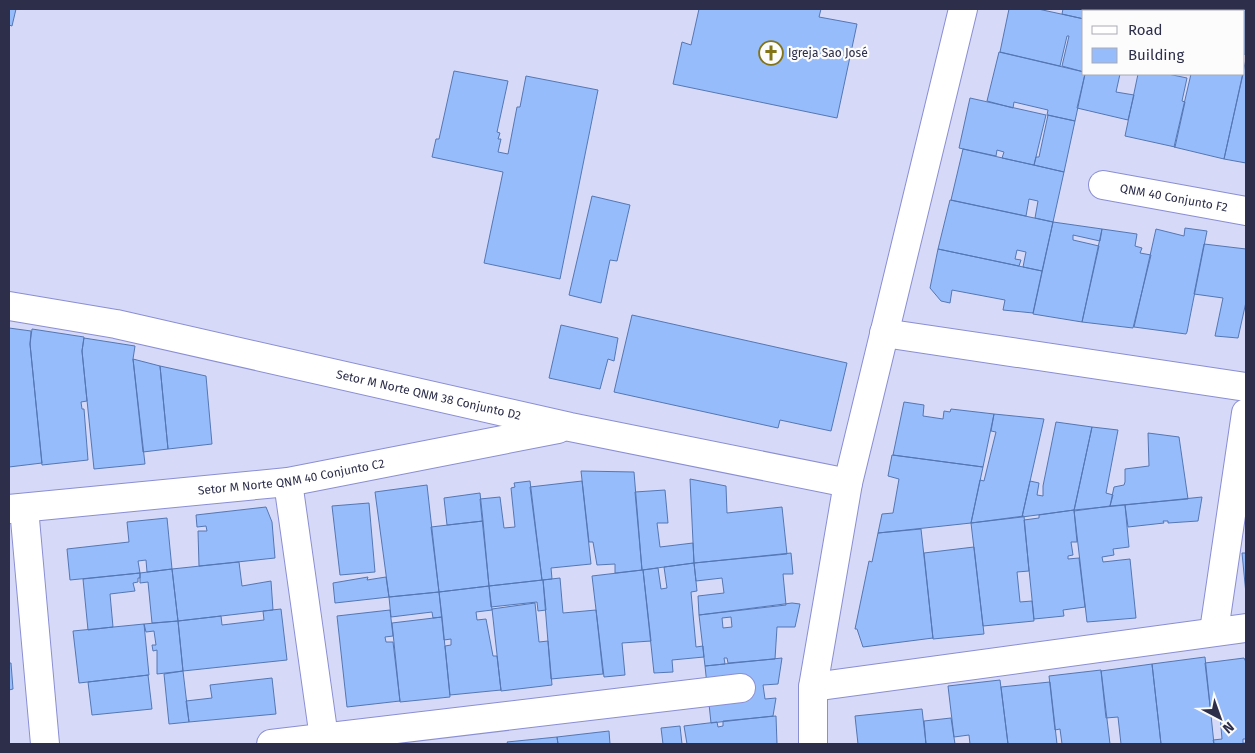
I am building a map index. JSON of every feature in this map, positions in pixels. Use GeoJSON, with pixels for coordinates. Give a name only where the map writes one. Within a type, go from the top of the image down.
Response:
{"type":"FeatureCollection","features":[{"type":"Feature","properties":{"kind":"street"},"geometry":{"type":"LineString","coordinates":[[812,744],[813,687],[848,483],[963,9]]}},
{"type":"Feature","properties":{"kind":"street","name":"QNM 40 Conjunto F2"},"geometry":{"type":"LineString","coordinates":[[1103,184],[1246,211]]}},
{"type":"Feature","properties":{"kind":"street","name":"Setor M Norte QNM 38 Conjunto D2"},"geometry":{"type":"LineString","coordinates":[[9,306],[116,324],[570,427],[848,483]]}},
{"type":"Feature","properties":{"kind":"street"},"geometry":{"type":"LineString","coordinates":[[884,333],[1246,388]]}},
{"type":"Feature","properties":{"kind":"street"},"geometry":{"type":"LineString","coordinates":[[1214,631],[1246,413]]}},
{"type":"Feature","properties":{"kind":"street","name":"Setor M Norte QNM 40 Conjunto C2"},"geometry":{"type":"LineString","coordinates":[[16,508],[288,482],[570,427]]}},
{"type":"Feature","properties":{"kind":"street"},"geometry":{"type":"LineString","coordinates":[[288,482],[324,738]]}},
{"type":"Feature","properties":{"kind":"street"},"geometry":{"type":"LineString","coordinates":[[16,508],[45,744]]}},
{"type":"Feature","properties":{"kind":"street"},"geometry":{"type":"LineString","coordinates":[[813,687],[1246,628]]}},
{"type":"Feature","properties":{"kind":"street"},"geometry":{"type":"LineString","coordinates":[[271,744],[741,688]]}},
{"type":"Feature","properties":{"kind":"building"},"geometry":{"type":"Polygon","coordinates":[[[9,9],[16,9],[12,26],[9,25],[9,9]]]}},
{"type":"Feature","properties":{"kind":"building"},"geometry":{"type":"Polygon","coordinates":[[[699,9],[821,9],[819,17],[857,24],[837,118],[673,84],[682,42],[691,45],[699,9]]]}},
{"type":"Feature","properties":{"kind":"building"},"geometry":{"type":"Polygon","coordinates":[[[1009,9],[1038,9],[1082,19],[1082,71],[1062,66],[1069,36],[1067,36],[1060,66],[1000,52],[1009,9]]]}},
{"type":"Feature","properties":{"kind":"building"},"geometry":{"type":"Polygon","coordinates":[[[1063,9],[1100,9],[1082,10],[1082,19],[1062,14],[1063,9]]]}},
{"type":"Feature","properties":{"kind":"building"},"geometry":{"type":"Polygon","coordinates":[[[1100,9],[1153,9],[1152,10],[1100,9]]]}},
{"type":"Feature","properties":{"kind":"building"},"geometry":{"type":"Polygon","coordinates":[[[1153,9],[1206,9],[1206,10],[1153,9]]]}},
{"type":"Feature","properties":{"kind":"building"},"geometry":{"type":"Polygon","coordinates":[[[1246,9],[1246,55],[1245,10],[1238,10],[1246,9]]]}},
{"type":"Feature","properties":{"kind":"building"},"geometry":{"type":"Polygon","coordinates":[[[999,52],[1082,72],[1082,75],[1085,75],[1075,121],[1047,115],[1048,110],[1014,102],[1013,108],[987,101],[999,52]]]}},
{"type":"Feature","properties":{"kind":"building"},"geometry":{"type":"Polygon","coordinates":[[[1246,59],[1246,163],[1224,159],[1242,75],[1245,75],[1246,59]]]}},
{"type":"Feature","properties":{"kind":"building"},"geometry":{"type":"Polygon","coordinates":[[[454,71],[508,81],[497,132],[500,133],[498,139],[501,139],[498,152],[508,154],[517,107],[520,107],[526,76],[598,90],[560,279],[484,263],[503,172],[432,157],[436,139],[439,139],[454,71]]]}},
{"type":"Feature","properties":{"kind":"building"},"geometry":{"type":"Polygon","coordinates":[[[1085,75],[1120,75],[1116,92],[1134,95],[1128,120],[1077,108],[1085,75]]]}},
{"type":"Feature","properties":{"kind":"building"},"geometry":{"type":"Polygon","coordinates":[[[1138,75],[1173,75],[1187,78],[1182,101],[1185,102],[1175,147],[1125,136],[1138,75]]]}},
{"type":"Feature","properties":{"kind":"building"},"geometry":{"type":"Polygon","coordinates":[[[1191,75],[1243,75],[1224,159],[1174,147],[1191,75]]]}},
{"type":"Feature","properties":{"kind":"building"},"geometry":{"type":"Polygon","coordinates":[[[970,98],[1046,115],[1034,165],[1002,158],[1004,152],[997,150],[996,156],[959,148],[970,98]]]}},
{"type":"Feature","properties":{"kind":"building"},"geometry":{"type":"Polygon","coordinates":[[[1048,115],[1075,121],[1064,172],[1034,165],[1036,157],[1039,157],[1048,115]]]}},
{"type":"Feature","properties":{"kind":"building"},"geometry":{"type":"Polygon","coordinates":[[[963,149],[1064,172],[1053,222],[1035,218],[1038,201],[1029,199],[1026,216],[951,200],[963,149]]]}},
{"type":"Feature","properties":{"kind":"building"},"geometry":{"type":"Polygon","coordinates":[[[592,196],[630,205],[617,261],[610,260],[601,303],[569,295],[592,196]]]}},
{"type":"Feature","properties":{"kind":"building"},"geometry":{"type":"Polygon","coordinates":[[[950,200],[1053,222],[1042,271],[1023,267],[1026,252],[1017,250],[1015,259],[1021,260],[1019,266],[938,249],[950,200]]]}},
{"type":"Feature","properties":{"kind":"building"},"geometry":{"type":"Polygon","coordinates":[[[1053,222],[1102,229],[1100,241],[1073,235],[1073,240],[1099,246],[1082,322],[1033,314],[1053,222]]]}},
{"type":"Feature","properties":{"kind":"building"},"geometry":{"type":"Polygon","coordinates":[[[1185,228],[1207,231],[1186,334],[1134,327],[1156,229],[1184,236],[1185,228]]]}},
{"type":"Feature","properties":{"kind":"building"},"geometry":{"type":"Polygon","coordinates":[[[1102,229],[1137,234],[1135,246],[1142,248],[1140,253],[1151,255],[1133,328],[1082,322],[1102,229]]]}},
{"type":"Feature","properties":{"kind":"building"},"geometry":{"type":"Polygon","coordinates":[[[1204,244],[1246,249],[1246,302],[1238,338],[1215,336],[1223,298],[1194,294],[1204,244]]]}},
{"type":"Feature","properties":{"kind":"building"},"geometry":{"type":"Polygon","coordinates":[[[938,249],[1042,271],[1033,313],[1003,310],[1005,300],[952,290],[950,303],[941,301],[930,288],[938,249]]]}},
{"type":"Feature","properties":{"kind":"building"},"geometry":{"type":"Polygon","coordinates":[[[632,315],[847,363],[831,431],[780,420],[778,428],[614,392],[632,315]]]}},
{"type":"Feature","properties":{"kind":"building"},"geometry":{"type":"Polygon","coordinates":[[[561,325],[618,338],[614,361],[608,359],[600,389],[549,378],[561,325]]]}},
{"type":"Feature","properties":{"kind":"building"},"geometry":{"type":"Polygon","coordinates":[[[9,328],[31,331],[30,344],[42,463],[9,467],[9,328]]]}},
{"type":"Feature","properties":{"kind":"building"},"geometry":{"type":"Polygon","coordinates":[[[32,329],[84,337],[82,351],[87,401],[81,402],[82,409],[84,409],[88,460],[42,465],[30,344],[32,329]]]}},
{"type":"Feature","properties":{"kind":"building"},"geometry":{"type":"Polygon","coordinates":[[[84,338],[135,346],[133,359],[145,464],[94,469],[82,351],[84,338]]]}},
{"type":"Feature","properties":{"kind":"building"},"geometry":{"type":"Polygon","coordinates":[[[133,359],[160,366],[168,449],[143,452],[133,359]]]}},
{"type":"Feature","properties":{"kind":"building"},"geometry":{"type":"Polygon","coordinates":[[[160,366],[206,376],[212,444],[168,449],[160,366]]]}},
{"type":"Feature","properties":{"kind":"building"},"geometry":{"type":"Polygon","coordinates":[[[904,402],[924,405],[923,416],[943,419],[944,411],[950,412],[951,409],[994,414],[983,467],[893,455],[904,402]]]}},
{"type":"Feature","properties":{"kind":"building"},"geometry":{"type":"Polygon","coordinates":[[[994,414],[1044,419],[1022,517],[971,523],[980,480],[984,481],[996,432],[991,431],[994,414]]]}},
{"type":"Feature","properties":{"kind":"building"},"geometry":{"type":"Polygon","coordinates":[[[1056,422],[1092,427],[1074,510],[1022,517],[1030,481],[1039,483],[1037,495],[1043,496],[1043,486],[1056,422]]]}},
{"type":"Feature","properties":{"kind":"building"},"geometry":{"type":"Polygon","coordinates":[[[1092,427],[1118,430],[1106,493],[1113,495],[1110,506],[1074,511],[1092,427]]]}},
{"type":"Feature","properties":{"kind":"building"},"geometry":{"type":"Polygon","coordinates":[[[1148,433],[1179,437],[1188,499],[1110,506],[1114,487],[1124,485],[1125,469],[1149,466],[1148,433]]]}},
{"type":"Feature","properties":{"kind":"building"},"geometry":{"type":"Polygon","coordinates":[[[892,455],[983,467],[971,523],[878,533],[882,514],[893,513],[899,479],[888,476],[892,455]]]}},
{"type":"Feature","properties":{"kind":"building"},"geometry":{"type":"Polygon","coordinates":[[[581,471],[634,472],[642,570],[615,573],[615,564],[597,565],[593,542],[589,542],[581,471]]]}},
{"type":"Feature","properties":{"kind":"building"},"geometry":{"type":"Polygon","coordinates":[[[690,479],[726,486],[727,513],[782,507],[787,554],[694,563],[690,479]]]}},
{"type":"Feature","properties":{"kind":"building"},"geometry":{"type":"Polygon","coordinates":[[[530,481],[542,580],[489,586],[480,499],[500,497],[504,528],[515,527],[511,488],[515,487],[514,483],[530,481]]]}},
{"type":"Feature","properties":{"kind":"building"},"geometry":{"type":"Polygon","coordinates":[[[582,481],[591,564],[551,568],[552,579],[542,580],[530,487],[582,481]]]}},
{"type":"Feature","properties":{"kind":"building"},"geometry":{"type":"Polygon","coordinates":[[[427,485],[439,592],[389,597],[375,492],[427,485]]]}},
{"type":"Feature","properties":{"kind":"building"},"geometry":{"type":"Polygon","coordinates":[[[665,490],[668,523],[657,523],[660,547],[693,543],[694,563],[642,570],[635,492],[665,490]]]}},
{"type":"Feature","properties":{"kind":"building"},"geometry":{"type":"Polygon","coordinates":[[[480,493],[483,521],[447,525],[444,498],[480,493]]]}},
{"type":"Feature","properties":{"kind":"building"},"geometry":{"type":"Polygon","coordinates":[[[1202,497],[1198,521],[1168,523],[1168,521],[1163,521],[1164,523],[1128,527],[1125,505],[1202,497]]]}},
{"type":"Feature","properties":{"kind":"building"},"geometry":{"type":"Polygon","coordinates":[[[369,503],[375,572],[340,575],[332,506],[369,503]]]}},
{"type":"Feature","properties":{"kind":"building"},"geometry":{"type":"Polygon","coordinates":[[[1125,505],[1129,547],[1113,549],[1114,555],[1102,557],[1103,562],[1130,559],[1136,618],[1087,622],[1074,510],[1125,505]]]}},
{"type":"Feature","properties":{"kind":"building"},"geometry":{"type":"Polygon","coordinates":[[[266,507],[272,522],[275,558],[199,566],[198,531],[207,531],[206,526],[197,527],[196,515],[266,507]]]}},
{"type":"Feature","properties":{"kind":"building"},"geometry":{"type":"Polygon","coordinates":[[[1074,510],[1077,542],[1071,542],[1073,555],[1068,556],[1068,559],[1079,558],[1085,607],[1063,610],[1064,616],[1034,619],[1024,520],[1039,518],[1039,515],[1074,510]]]}},
{"type":"Feature","properties":{"kind":"building"},"geometry":{"type":"Polygon","coordinates":[[[1024,516],[1029,571],[1017,572],[1020,602],[1032,601],[1034,621],[983,626],[971,523],[1024,516]]]}},
{"type":"Feature","properties":{"kind":"building"},"geometry":{"type":"Polygon","coordinates":[[[167,518],[172,569],[147,572],[146,560],[138,561],[140,573],[70,580],[67,549],[129,542],[127,522],[167,518]]]}},
{"type":"Feature","properties":{"kind":"building"},"geometry":{"type":"Polygon","coordinates":[[[483,521],[489,586],[439,592],[431,527],[483,521]]]}},
{"type":"Feature","properties":{"kind":"building"},"geometry":{"type":"Polygon","coordinates":[[[921,529],[933,638],[863,647],[857,629],[855,629],[869,561],[872,562],[878,533],[921,529]]]}},
{"type":"Feature","properties":{"kind":"building"},"geometry":{"type":"Polygon","coordinates":[[[974,547],[984,634],[933,639],[924,553],[974,547]]]}},
{"type":"Feature","properties":{"kind":"building"},"geometry":{"type":"Polygon","coordinates":[[[791,553],[793,574],[783,574],[786,605],[699,615],[698,596],[724,593],[722,578],[696,581],[694,563],[791,553]]]}},
{"type":"Feature","properties":{"kind":"building"},"geometry":{"type":"Polygon","coordinates":[[[1242,553],[1246,553],[1246,594],[1242,553]]]}},
{"type":"Feature","properties":{"kind":"building"},"geometry":{"type":"Polygon","coordinates":[[[239,562],[242,586],[271,581],[273,610],[178,621],[172,569],[239,562]]]}},
{"type":"Feature","properties":{"kind":"building"},"geometry":{"type":"Polygon","coordinates":[[[694,563],[697,591],[691,592],[696,647],[703,646],[704,657],[672,660],[673,672],[654,673],[643,570],[658,568],[661,589],[667,588],[664,567],[694,563]]]}},
{"type":"Feature","properties":{"kind":"building"},"geometry":{"type":"Polygon","coordinates":[[[172,569],[178,621],[152,623],[148,582],[140,583],[140,573],[172,569]]]}},
{"type":"Feature","properties":{"kind":"building"},"geometry":{"type":"Polygon","coordinates":[[[643,570],[651,641],[622,643],[625,675],[604,677],[592,576],[643,570]]]}},
{"type":"Feature","properties":{"kind":"building"},"geometry":{"type":"Polygon","coordinates":[[[140,573],[138,582],[133,583],[135,591],[110,594],[113,627],[88,630],[83,579],[140,573]]]}},
{"type":"Feature","properties":{"kind":"building"},"geometry":{"type":"Polygon","coordinates":[[[368,577],[367,580],[386,577],[389,597],[335,603],[333,583],[368,577]]]}},
{"type":"Feature","properties":{"kind":"building"},"geometry":{"type":"Polygon","coordinates":[[[560,578],[563,613],[596,610],[603,674],[551,679],[543,580],[560,578]]]}},
{"type":"Feature","properties":{"kind":"building"},"geometry":{"type":"Polygon","coordinates":[[[543,580],[546,610],[538,611],[537,602],[491,607],[489,586],[543,580]]]}},
{"type":"Feature","properties":{"kind":"building"},"geometry":{"type":"Polygon","coordinates":[[[489,586],[492,610],[476,612],[477,620],[486,619],[493,656],[497,656],[501,690],[450,695],[445,646],[451,645],[451,639],[444,640],[439,592],[489,586]]]}},
{"type":"Feature","properties":{"kind":"building"},"geometry":{"type":"Polygon","coordinates":[[[439,592],[442,617],[433,618],[432,612],[391,617],[389,597],[439,592]]]}},
{"type":"Feature","properties":{"kind":"building"},"geometry":{"type":"Polygon","coordinates":[[[535,603],[539,642],[548,641],[552,685],[501,691],[492,609],[535,603]]]}},
{"type":"Feature","properties":{"kind":"building"},"geometry":{"type":"Polygon","coordinates":[[[792,603],[800,604],[795,627],[777,627],[775,659],[728,663],[727,658],[724,658],[725,664],[705,666],[699,615],[792,603]],[[731,617],[722,618],[723,628],[732,627],[731,617]]]}},
{"type":"Feature","properties":{"kind":"building"},"geometry":{"type":"Polygon","coordinates":[[[281,609],[287,660],[183,671],[178,621],[221,616],[222,625],[264,620],[263,611],[281,609]]]}},
{"type":"Feature","properties":{"kind":"building"},"geometry":{"type":"Polygon","coordinates":[[[390,610],[393,636],[385,637],[386,642],[393,642],[400,701],[347,707],[337,616],[390,610]]]}},
{"type":"Feature","properties":{"kind":"building"},"geometry":{"type":"Polygon","coordinates":[[[442,617],[450,697],[400,702],[392,623],[442,617]]]}},
{"type":"Feature","properties":{"kind":"building"},"geometry":{"type":"Polygon","coordinates":[[[178,621],[183,671],[157,674],[157,650],[153,651],[152,645],[156,645],[154,631],[146,632],[144,624],[178,621]]]}},
{"type":"Feature","properties":{"kind":"building"},"geometry":{"type":"Polygon","coordinates":[[[144,624],[149,675],[79,683],[73,631],[144,624]]]}},
{"type":"Feature","properties":{"kind":"building"},"geometry":{"type":"Polygon","coordinates":[[[1205,657],[1214,744],[1161,744],[1152,664],[1205,657]]]}},
{"type":"Feature","properties":{"kind":"building"},"geometry":{"type":"Polygon","coordinates":[[[782,658],[778,684],[763,685],[765,699],[776,698],[773,716],[711,723],[705,666],[782,658]]]}},
{"type":"Feature","properties":{"kind":"building"},"geometry":{"type":"Polygon","coordinates":[[[1244,658],[1246,662],[1246,739],[1243,739],[1243,743],[1246,744],[1214,744],[1213,740],[1222,739],[1220,716],[1211,717],[1210,710],[1216,710],[1216,706],[1210,706],[1205,663],[1244,658]]]}},
{"type":"Feature","properties":{"kind":"building"},"geometry":{"type":"Polygon","coordinates":[[[9,663],[11,663],[13,689],[9,690],[9,663]]]}},
{"type":"Feature","properties":{"kind":"building"},"geometry":{"type":"Polygon","coordinates":[[[1152,664],[1161,744],[1121,744],[1118,717],[1106,718],[1101,671],[1152,664]]]}},
{"type":"Feature","properties":{"kind":"building"},"geometry":{"type":"Polygon","coordinates":[[[1101,670],[1110,744],[1062,744],[1060,729],[1055,730],[1049,676],[1101,670]]]}},
{"type":"Feature","properties":{"kind":"building"},"geometry":{"type":"Polygon","coordinates":[[[183,671],[189,722],[169,724],[164,674],[183,671]]]}},
{"type":"Feature","properties":{"kind":"building"},"geometry":{"type":"Polygon","coordinates":[[[148,675],[152,709],[92,715],[88,682],[148,675]]]}},
{"type":"Feature","properties":{"kind":"building"},"geometry":{"type":"Polygon","coordinates":[[[272,678],[276,714],[189,722],[186,701],[212,698],[210,685],[272,678]]]}},
{"type":"Feature","properties":{"kind":"building"},"geometry":{"type":"Polygon","coordinates":[[[1000,680],[1008,744],[970,744],[969,735],[954,737],[948,686],[1000,680]]]}},
{"type":"Feature","properties":{"kind":"building"},"geometry":{"type":"Polygon","coordinates":[[[1050,682],[1057,744],[1008,744],[1001,687],[1050,682]]]}},
{"type":"Feature","properties":{"kind":"building"},"geometry":{"type":"Polygon","coordinates":[[[922,709],[926,744],[858,744],[855,716],[922,709]]]}},
{"type":"Feature","properties":{"kind":"building"},"geometry":{"type":"Polygon","coordinates":[[[776,716],[777,744],[687,744],[684,726],[717,722],[718,727],[723,726],[723,721],[776,716]]]}},
{"type":"Feature","properties":{"kind":"building"},"geometry":{"type":"Polygon","coordinates":[[[951,718],[955,744],[926,744],[924,721],[951,718]]]}},
{"type":"Feature","properties":{"kind":"building"},"geometry":{"type":"Polygon","coordinates":[[[680,726],[682,744],[663,744],[661,728],[680,726]]]}},
{"type":"Feature","properties":{"kind":"building"},"geometry":{"type":"Polygon","coordinates":[[[609,731],[610,744],[558,744],[557,737],[609,731]]]}},
{"type":"Feature","properties":{"kind":"building"},"geometry":{"type":"Polygon","coordinates":[[[557,737],[558,744],[508,744],[507,742],[557,737]]]}},
{"type":"Feature","properties":{"kind":"place","name":"Igreja Sao José"},"geometry":{"type":"Point","coordinates":[771,53]}}]}
